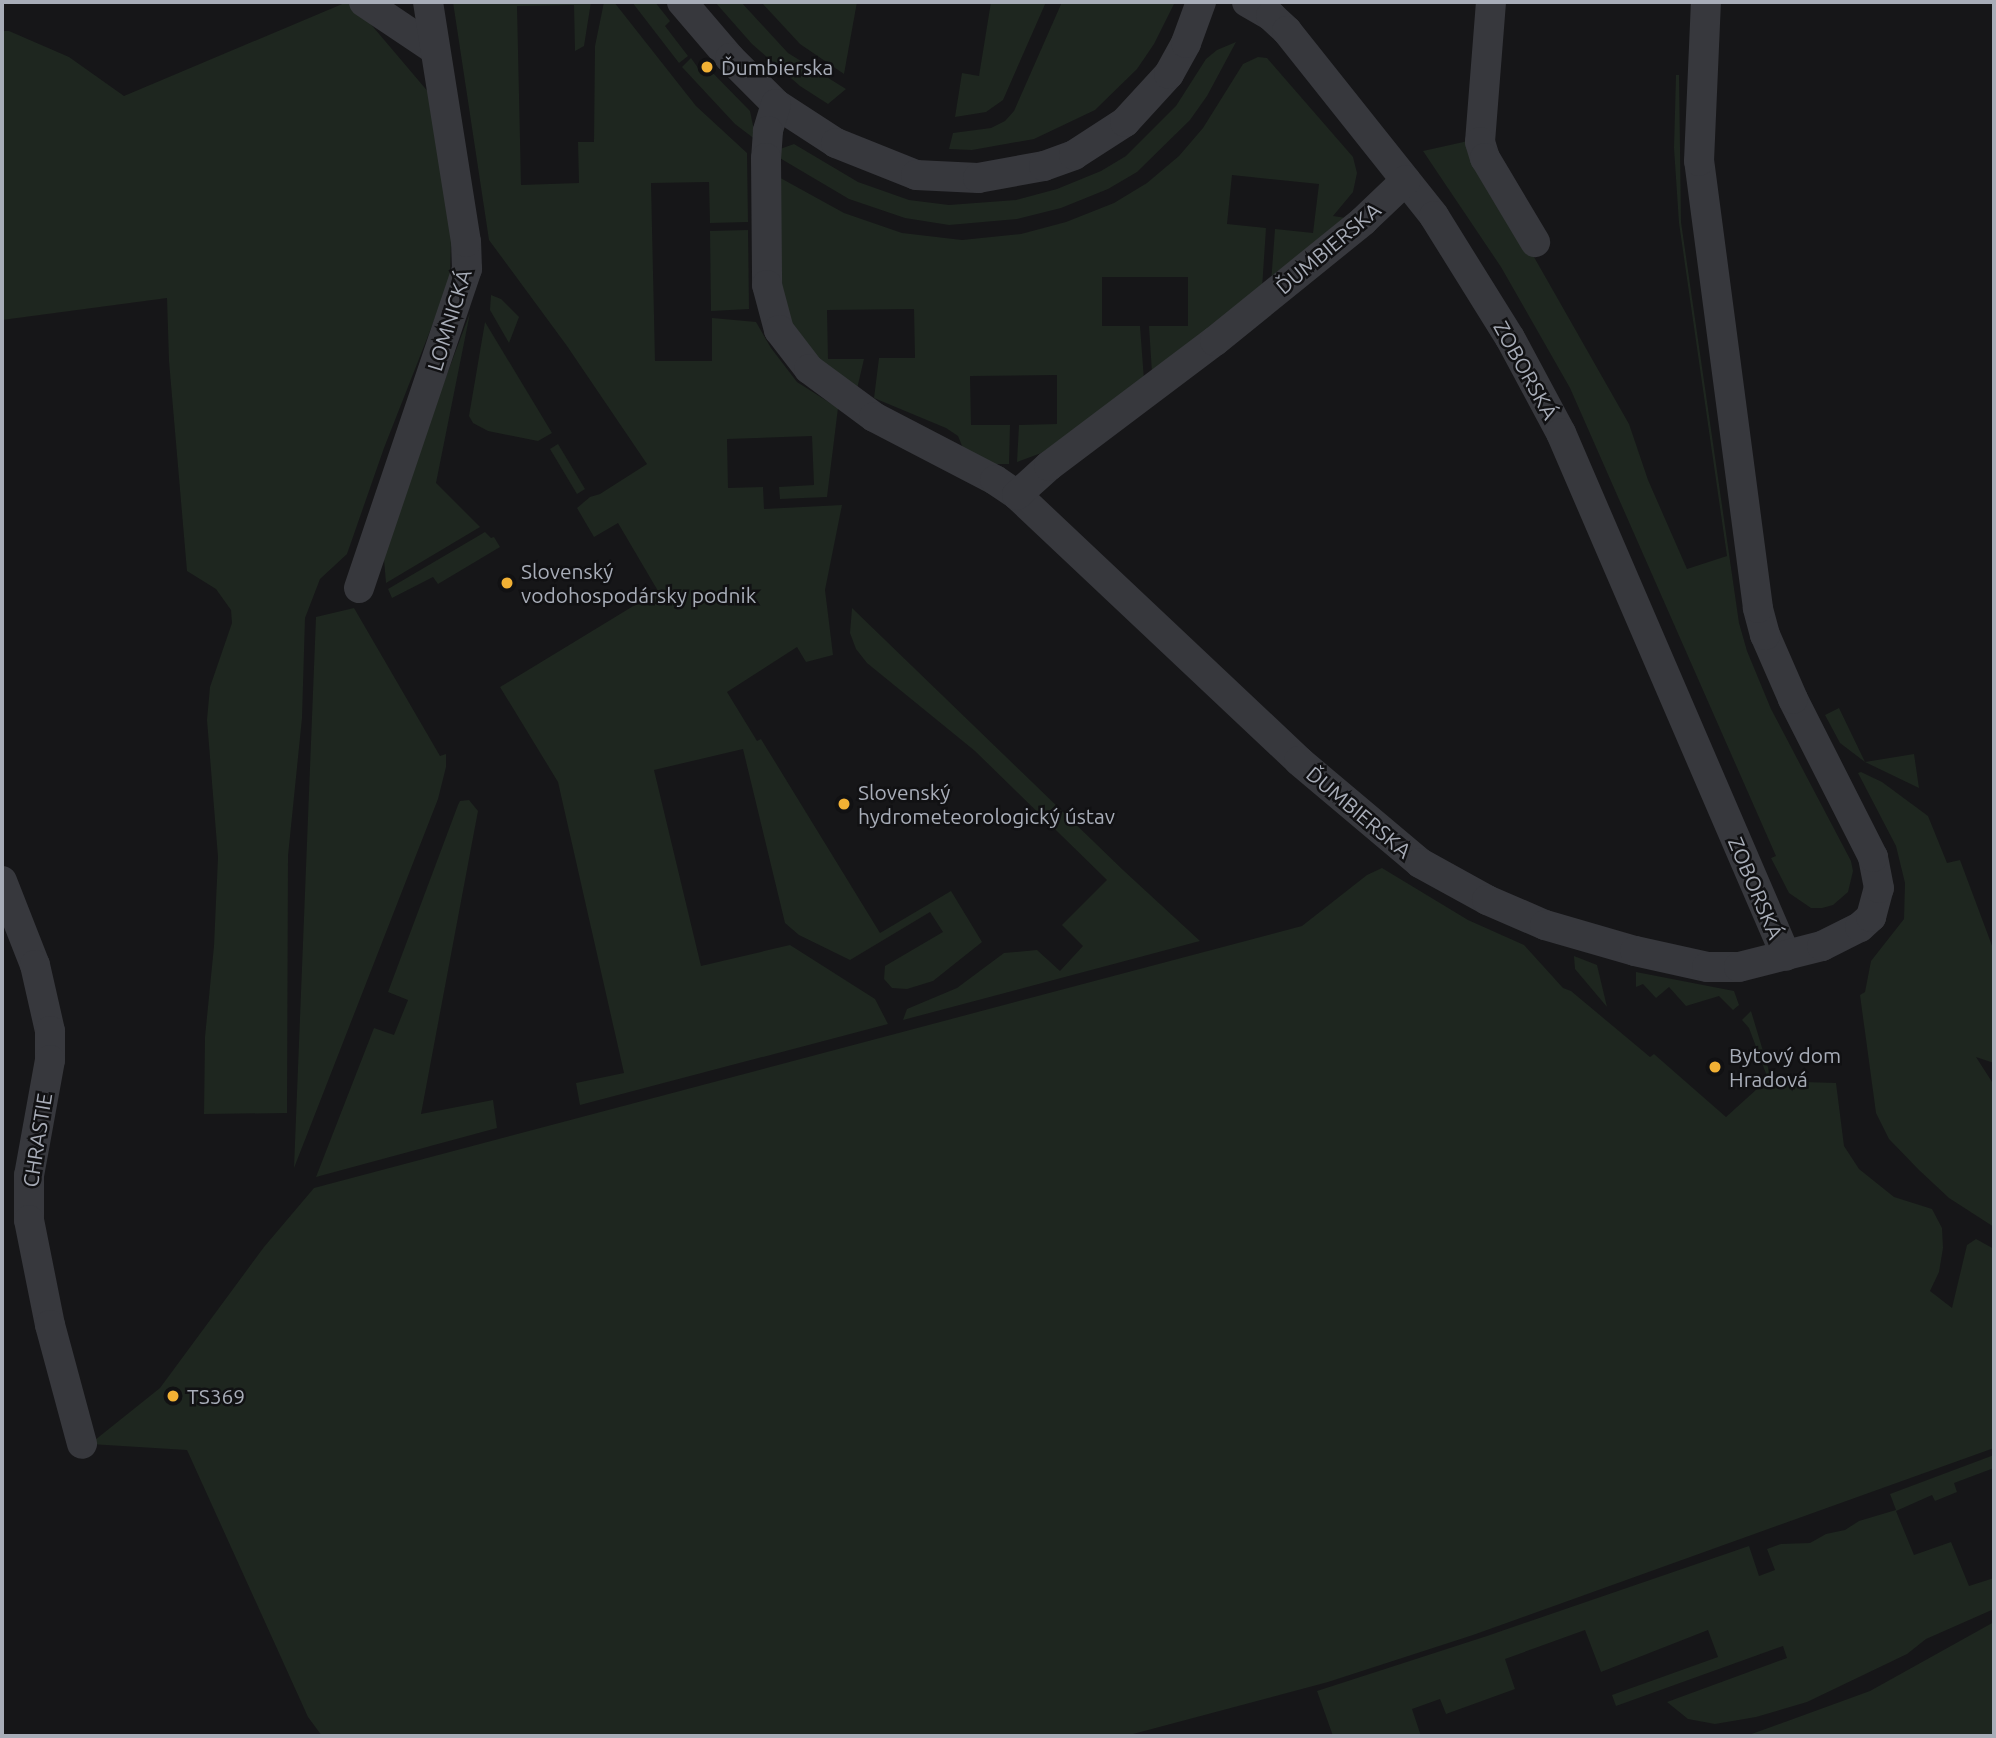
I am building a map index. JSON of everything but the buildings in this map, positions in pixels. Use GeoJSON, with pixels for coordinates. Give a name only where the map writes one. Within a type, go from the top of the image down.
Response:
{"type":"FeatureCollection","features":[{"type":"Feature","properties":{"kind":"street"},"geometry":{"type":"LineString","coordinates":[[364,2],[434,49]]}},
{"type":"Feature","properties":{"kind":"street","name":"LOMNICKÁ"},"geometry":{"type":"LineString","coordinates":[[359,588],[467,269],[466,242],[428,2]]}},
{"type":"Feature","properties":{"kind":"street"},"geometry":{"type":"LineString","coordinates":[[682,2],[730,58],[776,104],[836,143],[916,175],[978,178],[1033,169],[1074,155],[1102,139],[1148,100],[1175,64],[1201,2]]}},
{"type":"Feature","properties":{"kind":"street","name":"ZOBORSKÁ"},"geometry":{"type":"LineString","coordinates":[[1247,2],[1271,16],[1287,31],[1405,180],[1465,261],[1561,433],[1786,956],[1822,946],[1860,927],[1871,917],[1877,903],[1879,881],[1867,843],[1793,699],[1765,635],[1756,595],[1699,160],[1706,2]]}},
{"type":"Feature","properties":{"kind":"street"},"geometry":{"type":"LineString","coordinates":[[1491,2],[1480,142],[1485,158],[1535,242]]}},
{"type":"Feature","properties":{"kind":"street","name":"ĎUMBIERSKA"},"geometry":{"type":"LineString","coordinates":[[776,104],[768,131],[766,158],[767,285],[779,330],[809,369],[873,417],[995,480],[1017,495],[1299,761],[1420,863],[1487,900],[1545,925],[1635,951],[1722,968],[1786,956]]}},
{"type":"Feature","properties":{"kind":"street","name":"ĎUMBIERSKA"},"geometry":{"type":"LineString","coordinates":[[1017,495],[1049,466],[1215,341],[1363,221],[1405,180]]}},
{"type":"Feature","properties":{"kind":"street","name":"CHRASTIE"},"geometry":{"type":"LineString","coordinates":[[2,881],[34,965],[50,1031],[50,1060],[29,1175],[29,1220],[50,1325],[82,1444]]}},
{"type":"Feature","properties":{"kind":"shaded area"},"geometry":{"type":"Polygon","coordinates":[[[352,2],[430,94],[451,238],[450,280],[384,448],[347,554],[320,579],[305,618],[302,718],[288,856],[287,1113],[204,1114],[205,1037],[214,946],[218,857],[207,720],[210,687],[232,623],[231,610],[216,589],[187,571],[169,361],[167,298],[2,320],[2,31],[9,31],[69,57],[124,96],[352,2]]]}},
{"type":"Feature","properties":{"kind":"shaded area"},"geometry":{"type":"Polygon","coordinates":[[[453,2],[591,2],[584,46],[575,51],[574,5],[517,6],[521,185],[579,183],[578,142],[594,142],[595,46],[604,2],[614,2],[696,106],[747,153],[748,222],[710,223],[709,182],[651,183],[655,361],[712,361],[712,318],[756,322],[771,348],[797,382],[838,408],[827,497],[780,499],[779,487],[814,485],[812,436],[727,439],[728,488],[763,487],[764,509],[842,505],[825,590],[833,655],[806,662],[797,647],[727,692],[757,741],[761,739],[880,933],[951,891],[982,942],[933,981],[907,989],[892,988],[884,979],[885,966],[943,932],[930,912],[850,960],[799,935],[785,923],[743,749],[654,770],[701,966],[790,945],[875,999],[888,1024],[580,1105],[576,1083],[624,1073],[558,782],[500,687],[658,591],[618,523],[594,537],[577,508],[590,497],[600,494],[647,464],[567,346],[489,240],[453,2]]]}},
{"type":"Feature","properties":{"kind":"shaded area"},"geometry":{"type":"Polygon","coordinates":[[[632,2],[655,2],[670,21],[665,26],[688,56],[679,63],[632,2]]]}},
{"type":"Feature","properties":{"kind":"shaded area"},"geometry":{"type":"Polygon","coordinates":[[[715,2],[741,2],[788,53],[846,89],[828,104],[800,86],[752,44],[715,2]]]}},
{"type":"Feature","properties":{"kind":"shaded area"},"geometry":{"type":"Polygon","coordinates":[[[761,2],[857,2],[844,74],[800,44],[761,2]]]}},
{"type":"Feature","properties":{"kind":"shaded area"},"geometry":{"type":"Polygon","coordinates":[[[991,2],[1046,2],[1003,100],[986,112],[955,117],[962,73],[979,76],[991,2]]]}},
{"type":"Feature","properties":{"kind":"shaded area"},"geometry":{"type":"Polygon","coordinates":[[[1062,2],[1175,2],[1154,44],[1137,69],[1095,110],[1034,139],[972,150],[949,149],[953,133],[991,128],[1005,121],[1014,111],[1062,2]]]}},
{"type":"Feature","properties":{"kind":"shaded area"},"geometry":{"type":"Polygon","coordinates":[[[1236,42],[1207,96],[1190,120],[1137,172],[1108,189],[1061,208],[1017,219],[949,225],[905,218],[849,199],[778,157],[780,149],[794,144],[858,182],[909,200],[949,205],[1016,200],[1057,189],[1101,171],[1126,156],[1176,106],[1206,59],[1217,50],[1236,42]]]}},
{"type":"Feature","properties":{"kind":"shaded area"},"geometry":{"type":"Polygon","coordinates":[[[1258,57],[1267,58],[1353,157],[1357,173],[1353,192],[1333,216],[1346,218],[1271,283],[1275,229],[1313,233],[1319,184],[1232,175],[1227,224],[1266,228],[1262,289],[1152,373],[1149,326],[1188,326],[1188,277],[1102,277],[1102,326],[1140,326],[1144,380],[1044,452],[1017,462],[1019,425],[1057,424],[1057,375],[970,376],[971,425],[1010,425],[1009,464],[993,464],[965,453],[958,436],[946,428],[874,398],[879,358],[915,358],[914,309],[827,310],[828,359],[864,359],[857,389],[833,373],[801,342],[783,307],[775,175],[844,213],[902,233],[962,240],[1021,234],[1066,222],[1114,203],[1147,183],[1179,156],[1203,128],[1243,64],[1258,57]]]}},
{"type":"Feature","properties":{"kind":"shaded area"},"geometry":{"type":"Polygon","coordinates":[[[691,58],[701,72],[707,67],[750,111],[756,140],[735,124],[682,67],[691,58]]]}},
{"type":"Feature","properties":{"kind":"shaded area"},"geometry":{"type":"Polygon","coordinates":[[[1676,75],[1679,75],[1681,222],[1739,623],[1747,651],[1771,709],[1851,861],[1853,871],[1848,892],[1833,905],[1822,908],[1811,908],[1789,893],[1771,858],[1776,856],[1570,388],[1501,267],[1423,151],[1468,141],[1629,424],[1648,480],[1687,569],[1727,556],[1679,223],[1674,148],[1676,75]]]}},
{"type":"Feature","properties":{"kind":"shaded area"},"geometry":{"type":"Polygon","coordinates":[[[748,230],[749,309],[711,311],[710,231],[748,230]]]}},
{"type":"Feature","properties":{"kind":"shaded area"},"geometry":{"type":"Polygon","coordinates":[[[491,295],[501,299],[519,317],[509,343],[490,310],[491,295]]]}},
{"type":"Feature","properties":{"kind":"shaded area"},"geometry":{"type":"Polygon","coordinates":[[[470,313],[436,483],[480,527],[386,583],[384,559],[414,462],[470,313]]]}},
{"type":"Feature","properties":{"kind":"shaded area"},"geometry":{"type":"Polygon","coordinates":[[[485,322],[552,433],[538,441],[488,431],[473,423],[469,416],[485,322]]]}},
{"type":"Feature","properties":{"kind":"shaded area"},"geometry":{"type":"Polygon","coordinates":[[[558,444],[585,489],[577,494],[550,449],[558,444]]]}},
{"type":"Feature","properties":{"kind":"shaded area"},"geometry":{"type":"Polygon","coordinates":[[[485,532],[491,538],[494,537],[500,547],[438,584],[433,577],[392,598],[388,589],[485,532]]]}},
{"type":"Feature","properties":{"kind":"shaded area"},"geometry":{"type":"Polygon","coordinates":[[[354,608],[440,756],[446,754],[446,767],[438,799],[294,1168],[316,617],[354,608]]]}},
{"type":"Feature","properties":{"kind":"shaded area"},"geometry":{"type":"Polygon","coordinates":[[[852,608],[1200,941],[903,1020],[907,1009],[957,988],[1004,953],[1037,950],[1060,971],[1083,946],[1062,925],[1107,880],[975,751],[867,663],[856,649],[850,633],[852,608]]]}},
{"type":"Feature","properties":{"kind":"shaded area"},"geometry":{"type":"Polygon","coordinates":[[[1839,708],[1865,762],[1840,743],[1825,715],[1839,708]]]}},
{"type":"Feature","properties":{"kind":"shaded area"},"geometry":{"type":"Polygon","coordinates":[[[1914,754],[1919,788],[1865,762],[1914,754]]]}},
{"type":"Feature","properties":{"kind":"shaded area"},"geometry":{"type":"Polygon","coordinates":[[[1858,773],[1882,782],[1928,816],[1947,863],[1960,860],[1994,951],[1994,1063],[1976,1057],[1994,1085],[1994,1227],[1949,1198],[1919,1170],[1889,1139],[1876,1113],[1860,995],[1865,992],[1871,961],[1904,919],[1905,883],[1896,846],[1858,773]]]}},
{"type":"Feature","properties":{"kind":"shaded area"},"geometry":{"type":"Polygon","coordinates":[[[469,800],[478,811],[421,1114],[493,1100],[497,1128],[316,1177],[374,1028],[394,1035],[408,1000],[388,992],[458,805],[460,801],[469,800]]]}},
{"type":"Feature","properties":{"kind":"shaded area"},"geometry":{"type":"Polygon","coordinates":[[[1382,868],[1468,920],[1524,945],[1563,988],[1571,991],[1650,1057],[1654,1054],[1726,1117],[1768,1079],[1749,1028],[1742,1020],[1751,1011],[1772,1081],[1836,1083],[1844,1146],[1859,1169],[1894,1197],[1932,1209],[1942,1228],[1943,1248],[1939,1272],[1930,1291],[1952,1308],[1967,1245],[1976,1239],[1994,1249],[1994,1448],[1473,1635],[1328,1682],[1133,1734],[322,1736],[308,1717],[187,1450],[90,1444],[160,1388],[264,1247],[314,1188],[1302,926],[1367,875],[1382,868]]]}},
{"type":"Feature","properties":{"kind":"shaded area"},"geometry":{"type":"Polygon","coordinates":[[[1574,956],[1597,965],[1607,1007],[1575,969],[1574,956]]]}},
{"type":"Feature","properties":{"kind":"shaded area"},"geometry":{"type":"Polygon","coordinates":[[[1636,972],[1734,991],[1739,1005],[1733,1010],[1719,996],[1686,1006],[1669,987],[1656,998],[1643,984],[1636,987],[1636,972]]]}},
{"type":"Feature","properties":{"kind":"shaded area"},"geometry":{"type":"Polygon","coordinates":[[[1994,1455],[1994,1468],[1954,1483],[1957,1492],[1935,1501],[1932,1495],[1896,1511],[1914,1555],[1951,1542],[1969,1586],[1994,1578],[1994,1609],[1926,1639],[1907,1654],[1807,1702],[1756,1717],[1715,1724],[1688,1719],[1667,1702],[1787,1658],[1783,1646],[1616,1706],[1612,1695],[1718,1657],[1708,1630],[1601,1672],[1585,1630],[1505,1659],[1515,1689],[1446,1714],[1440,1699],[1412,1709],[1421,1736],[1333,1736],[1317,1691],[1749,1546],[1759,1576],[1775,1570],[1767,1549],[1781,1544],[1810,1543],[1826,1534],[1845,1530],[1859,1521],[1896,1510],[1890,1494],[1994,1455]]]}},
{"type":"Feature","properties":{"kind":"shaded area"},"geometry":{"type":"Polygon","coordinates":[[[1994,1622],[1994,1736],[1746,1736],[1870,1691],[1994,1622]]]}},
{"type":"Feature","properties":{"kind":"place","name":"Ďumbierska"},"geometry":{"type":"Point","coordinates":[707,67]}},
{"type":"Feature","properties":{"kind":"place","name":"Slovenský vodohospodársky podnik"},"geometry":{"type":"Point","coordinates":[507,583]}},
{"type":"Feature","properties":{"kind":"place","name":"Slovenský hydrometeorologický ústav"},"geometry":{"type":"Point","coordinates":[844,804]}},
{"type":"Feature","properties":{"kind":"place","name":"Bytový dom Hradová"},"geometry":{"type":"Point","coordinates":[1715,1067]}},
{"type":"Feature","properties":{"kind":"place","name":"TS369"},"geometry":{"type":"Point","coordinates":[173,1396]}}]}
